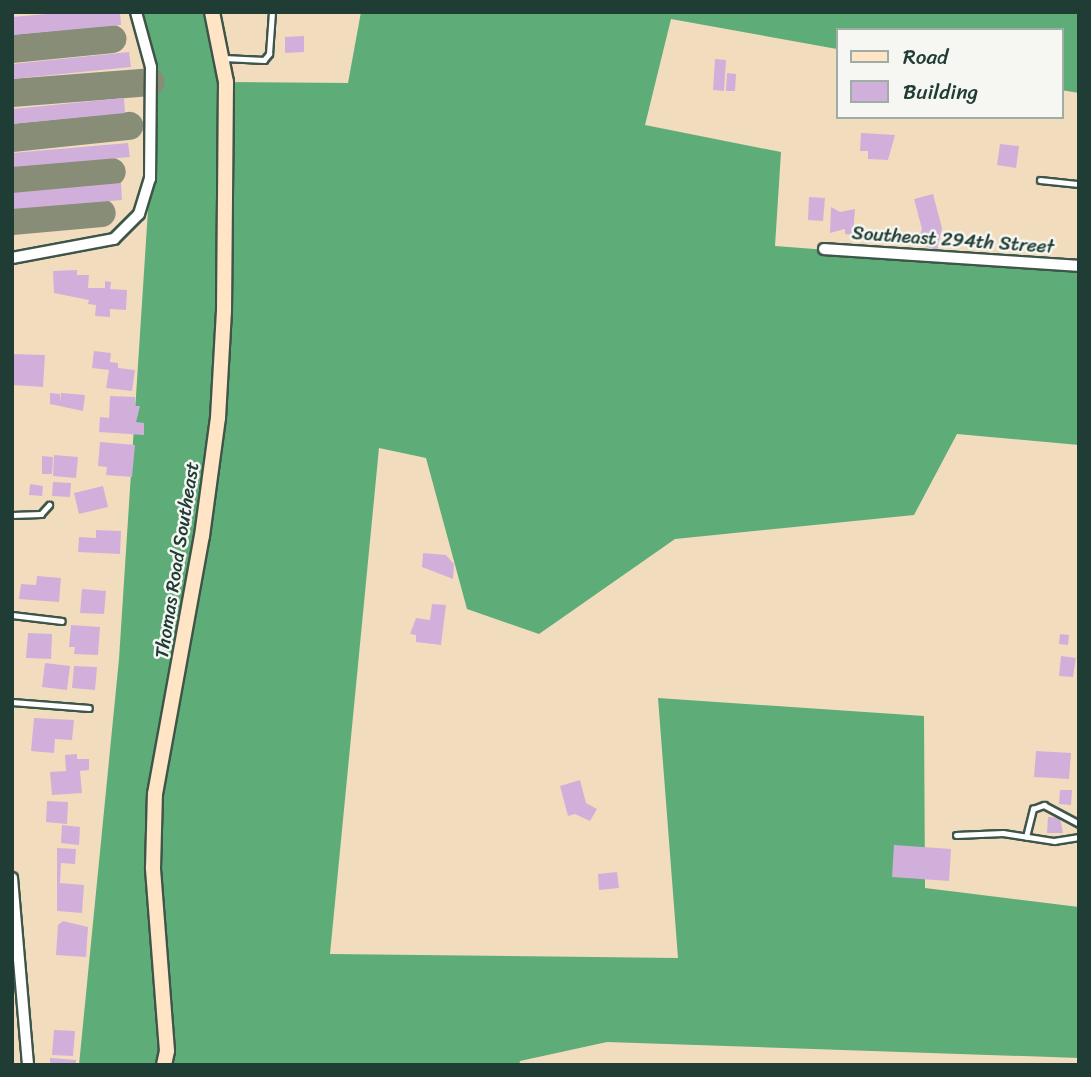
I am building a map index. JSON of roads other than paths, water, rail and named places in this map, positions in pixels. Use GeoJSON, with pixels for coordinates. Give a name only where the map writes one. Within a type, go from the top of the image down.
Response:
{"type":"FeatureCollection","features":[{"type":"Feature","properties":{"kind":"street"},"geometry":{"type":"LineString","coordinates":[[12,258],[114,239],[139,214],[150,179],[151,67],[136,12]]}},
{"type":"Feature","properties":{"kind":"street","name":"Thomas Road Southeast"},"geometry":{"type":"LineString","coordinates":[[164,1065],[167,1051],[153,868],[155,794],[190,615],[218,418],[228,175],[224,58],[212,12]]}},
{"type":"Feature","properties":{"kind":"street","name":"Southeast 294th Street"},"geometry":{"type":"LineString","coordinates":[[824,249],[1079,266]]}},
{"type":"Feature","properties":{"kind":"street"},"geometry":{"type":"LineString","coordinates":[[12,878],[28,1065]]}},
{"type":"Feature","properties":{"kind":"lane"},"geometry":{"type":"LineString","coordinates":[[224,58],[264,60],[269,54],[272,12]]}},
{"type":"Feature","properties":{"kind":"lane"},"geometry":{"type":"LineString","coordinates":[[1040,180],[1079,184]]}},
{"type":"Feature","properties":{"kind":"lane"},"geometry":{"type":"LineString","coordinates":[[12,514],[41,514],[49,505]]}},
{"type":"Feature","properties":{"kind":"lane"},"geometry":{"type":"LineString","coordinates":[[12,615],[62,621]]}},
{"type":"Feature","properties":{"kind":"lane"},"geometry":{"type":"LineString","coordinates":[[12,702],[89,708]]}},
{"type":"Feature","properties":{"kind":"lane"},"geometry":{"type":"LineString","coordinates":[[1026,837],[1033,809],[1044,805],[1079,824]]}},
{"type":"Feature","properties":{"kind":"lane"},"geometry":{"type":"LineString","coordinates":[[956,835],[1026,837],[1054,841],[1079,837]]}}]}
